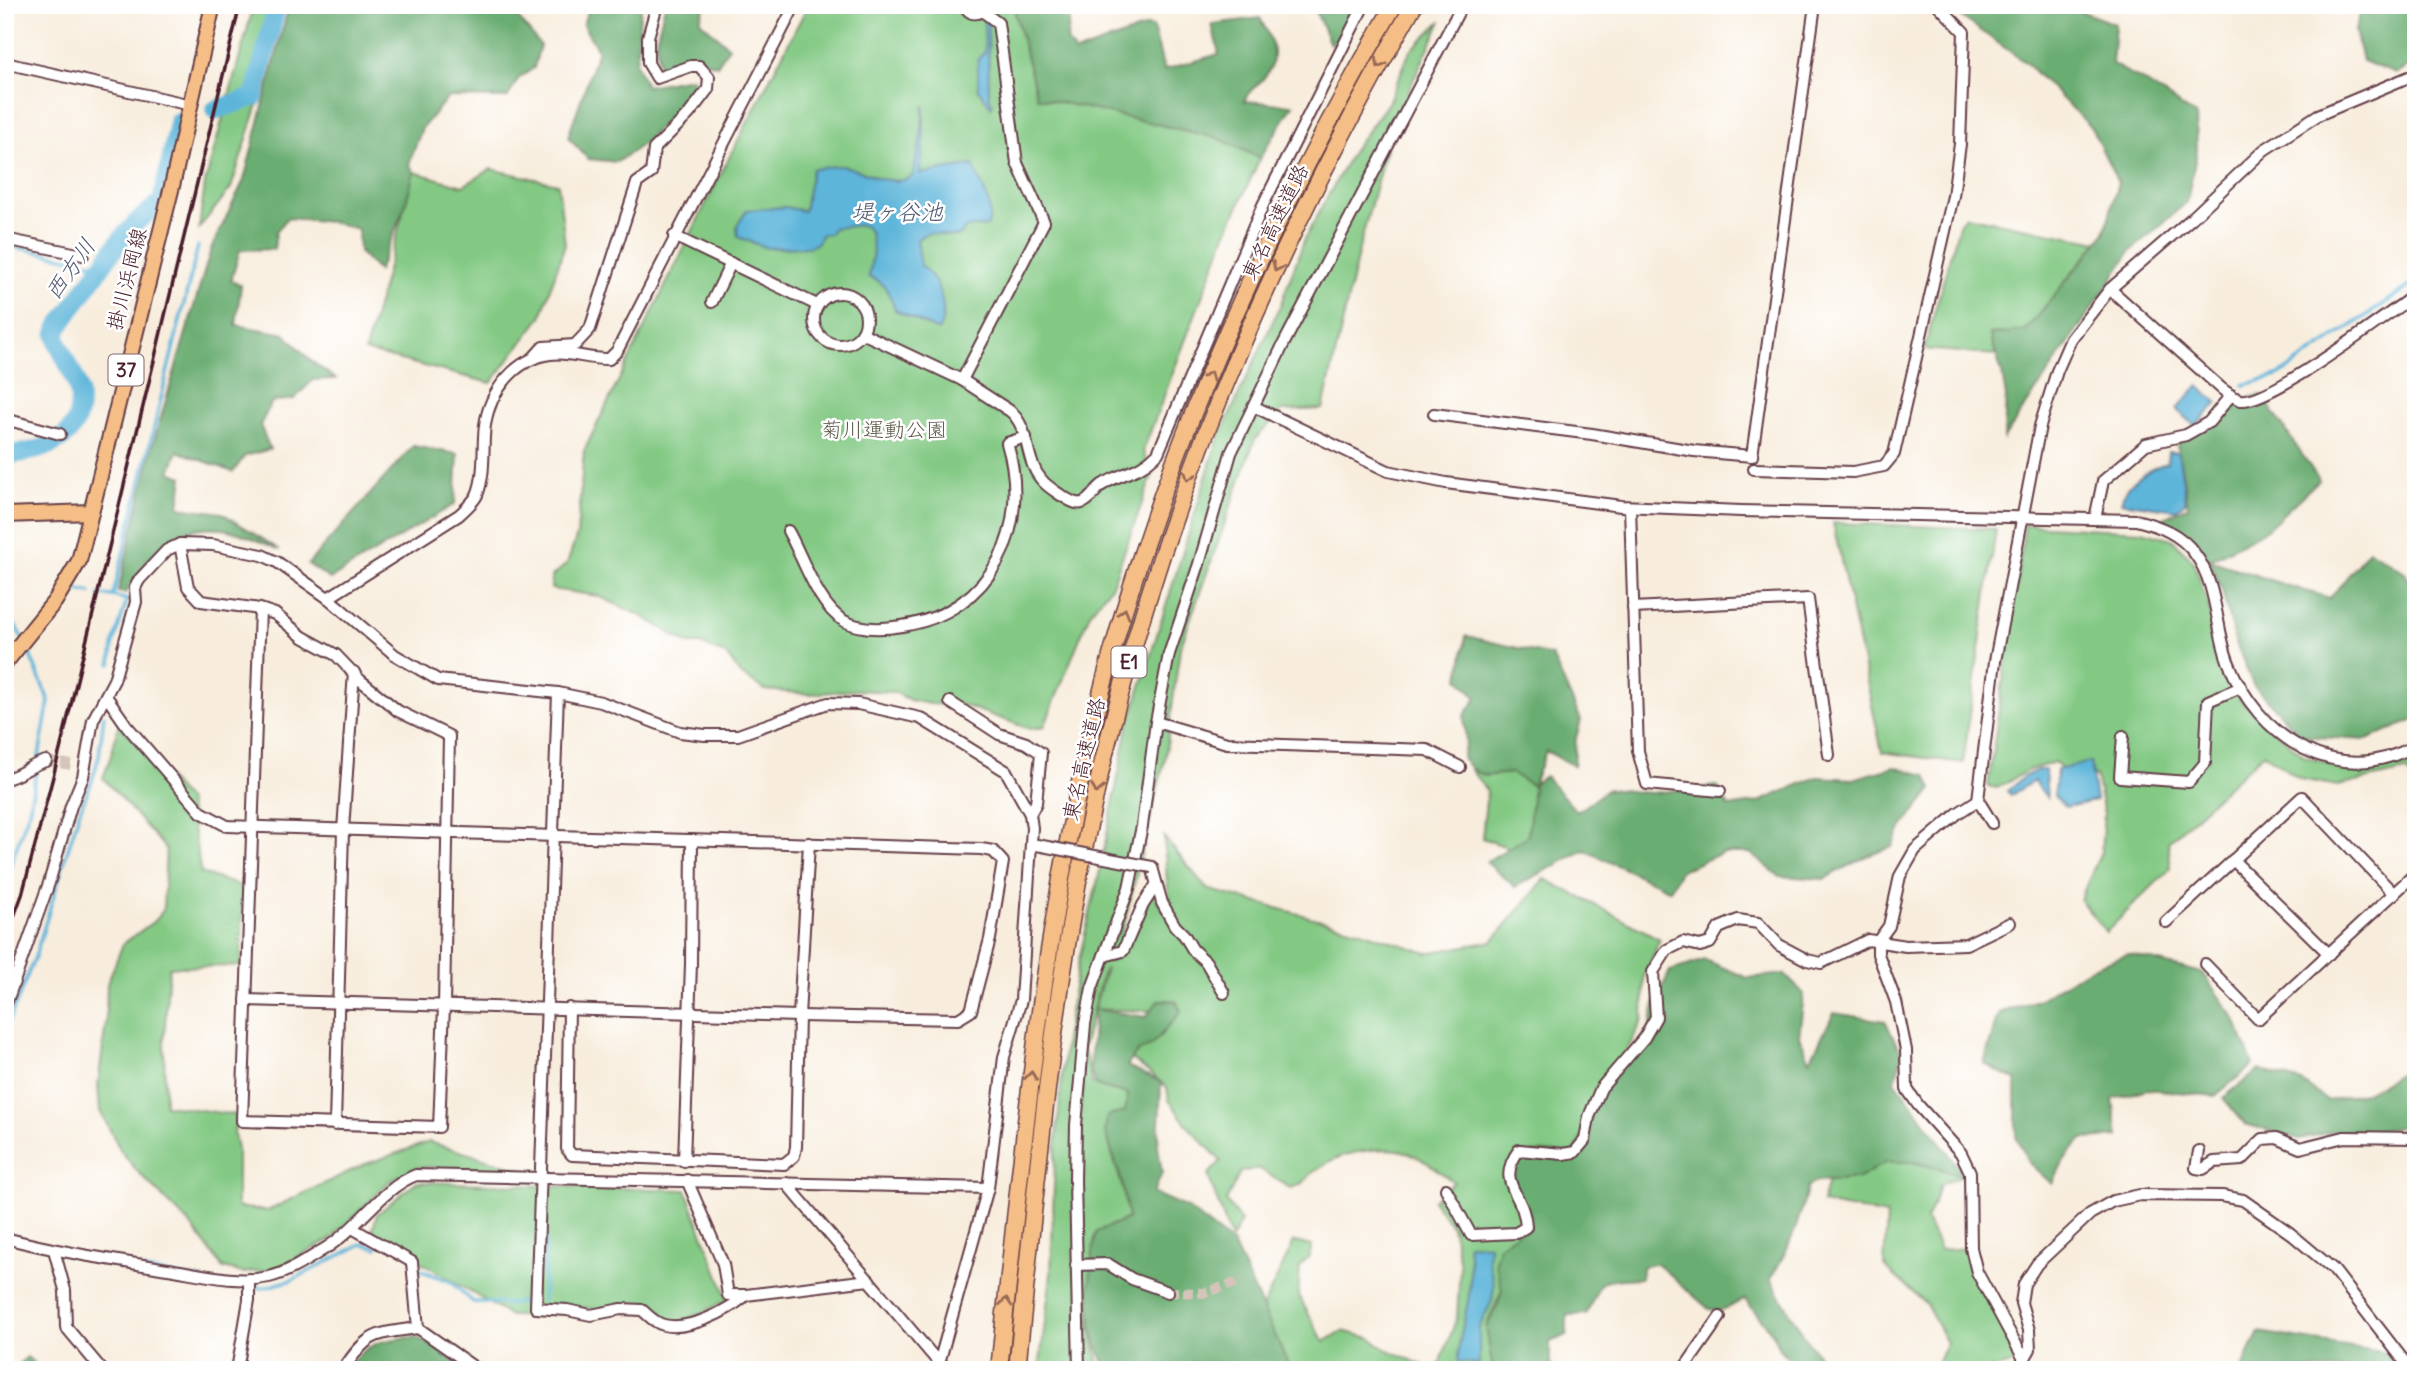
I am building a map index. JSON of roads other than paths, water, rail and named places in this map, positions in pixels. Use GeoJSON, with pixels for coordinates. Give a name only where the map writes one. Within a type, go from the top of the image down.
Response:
{"type":"FeatureCollection","features":[{"type":"Feature","properties":{"kind":"highway","name":"東名高速道路"},"geometry":{"type":"LineString","coordinates":[[999,1370],[1034,1045],[1052,932],[1094,720],[1120,627],[1154,520],[1190,422],[1236,311],[1301,175],[1394,5]]}},
{"type":"Feature","properties":{"kind":"highway","name":"東名高速道路"},"geometry":{"type":"LineString","coordinates":[[1017,1370],[1052,1047],[1069,935],[1088,830],[1112,723],[1141,620],[1170,527],[1252,318],[1317,183],[1415,5]]}},
{"type":"Feature","properties":{"kind":"main road","name":"掛川浜岡線"},"geometry":{"type":"LineString","coordinates":[[5,663],[68,582],[79,561],[172,186],[213,5]]}},
{"type":"Feature","properties":{"kind":"main road"},"geometry":{"type":"LineString","coordinates":[[12,515],[91,512]]}},
{"type":"Feature","properties":{"kind":"street"},"geometry":{"type":"LineString","coordinates":[[328,598],[450,521],[471,504],[477,496],[481,481],[490,404],[510,374],[534,358],[543,347],[575,345],[590,329],[637,183],[651,173],[654,149],[689,114],[708,89],[709,77],[699,66],[691,66],[657,78],[648,63],[648,37],[657,5]]}},
{"type":"Feature","properties":{"kind":"street"},"geometry":{"type":"LineString","coordinates":[[534,358],[563,353],[609,359],[617,351],[795,5]]}},
{"type":"Feature","properties":{"kind":"street"},"geometry":{"type":"LineString","coordinates":[[962,380],[1044,222],[1017,163],[998,23],[983,8],[977,14],[971,13],[965,5]]}},
{"type":"Feature","properties":{"kind":"street"},"geometry":{"type":"LineString","coordinates":[[862,333],[962,380],[1016,416],[1040,478],[1053,490],[1078,504],[1085,502],[1101,486],[1145,467],[1158,453],[1263,205],[1364,5]]}},
{"type":"Feature","properties":{"kind":"street"},"geometry":{"type":"LineString","coordinates":[[1090,1370],[1079,1367],[1076,1265],[1076,1125],[1085,1024],[1092,988],[1129,888],[1142,825],[1156,722],[1169,654],[1199,564],[1231,453],[1252,406],[1462,5]]}},
{"type":"Feature","properties":{"kind":"street"},"geometry":{"type":"LineString","coordinates":[[1434,414],[1592,434],[1694,452],[1752,456],[1815,5]]}},
{"type":"Feature","properties":{"kind":"street"},"geometry":{"type":"LineString","coordinates":[[1754,469],[1853,472],[1884,466],[1894,454],[1953,196],[1960,144],[1964,32],[1938,5]]}},
{"type":"Feature","properties":{"kind":"street"},"geometry":{"type":"LineString","coordinates":[[5,63],[191,105]]}},
{"type":"Feature","properties":{"kind":"street"},"geometry":{"type":"LineString","coordinates":[[1992,823],[1978,800],[1995,661],[2040,426],[2057,371],[2071,338],[2110,289],[2191,219],[2264,150],[2318,115],[2416,74]]}},
{"type":"Feature","properties":{"kind":"street"},"geometry":{"type":"LineString","coordinates":[[674,236],[817,305]]}},
{"type":"Feature","properties":{"kind":"street"},"geometry":{"type":"LineString","coordinates":[[5,239],[83,255]]}},
{"type":"Feature","properties":{"kind":"street"},"geometry":{"type":"LineString","coordinates":[[712,302],[731,263]]}},
{"type":"Feature","properties":{"kind":"street"},"geometry":{"type":"LineString","coordinates":[[2110,289],[2239,400],[2255,399],[2300,376],[2416,294]]}},
{"type":"Feature","properties":{"kind":"street"},"geometry":{"type":"LineString","coordinates":[[838,292],[854,296],[864,309],[866,325],[862,333],[850,343],[842,345],[826,341],[816,329],[814,313],[817,305],[830,294],[838,292]]}},
{"type":"Feature","properties":{"kind":"street"},"geometry":{"type":"LineString","coordinates":[[2095,519],[2103,481],[2146,444],[2186,435],[2209,422],[2231,395]]}},
{"type":"Feature","properties":{"kind":"street"},"geometry":{"type":"LineString","coordinates":[[1252,406],[1388,471],[1447,483],[1630,507],[1741,512],[2136,520],[2153,524],[2169,531],[2196,555],[2211,588],[2228,663],[2246,697],[2285,738],[2309,752],[2349,762],[2375,761],[2396,756],[2416,744]]}},
{"type":"Feature","properties":{"kind":"street"},"geometry":{"type":"LineString","coordinates":[[5,419],[60,434]]}},
{"type":"Feature","properties":{"kind":"street"},"geometry":{"type":"LineString","coordinates":[[789,531],[823,600],[845,621],[859,626],[882,628],[933,619],[955,609],[973,594],[988,578],[1000,558],[1013,519],[1014,475],[1007,443],[1026,437]]}},
{"type":"Feature","properties":{"kind":"street"},"geometry":{"type":"LineString","coordinates":[[1630,507],[1639,751],[1647,784],[1720,791]]}},
{"type":"Feature","properties":{"kind":"street"},"geometry":{"type":"LineString","coordinates":[[180,544],[188,587],[201,601],[260,609],[275,614],[303,637],[336,654],[360,680],[398,711],[449,736],[439,1127],[242,1121],[260,609]]}},
{"type":"Feature","properties":{"kind":"street"},"geometry":{"type":"LineString","coordinates":[[5,1007],[45,896],[71,806],[83,777],[93,720],[114,680],[136,602],[135,588],[167,550],[180,544],[213,545],[262,555],[277,562],[328,598],[395,655],[438,680],[558,693],[601,702],[680,732],[705,735],[738,736],[828,703],[858,704],[920,718],[1006,771],[1030,814],[1035,844],[1021,1000],[1003,1057],[988,1188],[939,1363]]}},
{"type":"Feature","properties":{"kind":"street"},"geometry":{"type":"LineString","coordinates":[[1633,608],[1808,599],[1829,755]]}},
{"type":"Feature","properties":{"kind":"street"},"geometry":{"type":"LineString","coordinates":[[335,1125],[340,1003],[342,830],[354,672]]}},
{"type":"Feature","properties":{"kind":"street"},"geometry":{"type":"LineString","coordinates":[[2123,736],[2120,776],[2189,782],[2205,763],[2208,701],[2241,687]]}},
{"type":"Feature","properties":{"kind":"street"},"geometry":{"type":"LineString","coordinates":[[558,693],[536,1308],[591,1315],[621,1309],[642,1310],[655,1322],[679,1327],[732,1308],[746,1295]]}},
{"type":"Feature","properties":{"kind":"street"},"geometry":{"type":"LineString","coordinates":[[106,696],[127,726],[201,812],[227,826],[981,849],[993,851],[1003,862],[990,939],[971,1011],[958,1018],[944,1020],[246,1000]]}},
{"type":"Feature","properties":{"kind":"street"},"geometry":{"type":"LineString","coordinates":[[950,702],[999,734],[1026,743],[1041,753],[1036,803],[1030,814]]}},
{"type":"Feature","properties":{"kind":"street"},"geometry":{"type":"LineString","coordinates":[[1156,722],[1227,743],[1427,750],[1460,767]]}},
{"type":"Feature","properties":{"kind":"street"},"geometry":{"type":"LineString","coordinates":[[5,779],[23,772],[33,764],[46,761]]}},
{"type":"Feature","properties":{"kind":"street"},"geometry":{"type":"LineString","coordinates":[[72,765],[83,777]]}},
{"type":"Feature","properties":{"kind":"street"},"geometry":{"type":"LineString","coordinates":[[2166,922],[2302,797],[2394,894]]}},
{"type":"Feature","properties":{"kind":"street"},"geometry":{"type":"LineString","coordinates":[[1978,800],[1958,813],[1915,850],[1900,876],[1889,926],[1878,942],[1878,954],[1896,1002],[1906,1050],[1908,1089],[1918,1105],[1961,1153],[1970,1171],[1971,1248],[1978,1272],[2021,1364]]}},
{"type":"Feature","properties":{"kind":"street"},"geometry":{"type":"LineString","coordinates":[[684,1161],[692,840]]}},
{"type":"Feature","properties":{"kind":"street"},"geometry":{"type":"LineString","coordinates":[[569,1008],[567,1149],[572,1155],[784,1164],[794,1156],[796,1147],[799,1016],[809,843]]}},
{"type":"Feature","properties":{"kind":"street"},"geometry":{"type":"LineString","coordinates":[[1035,844],[1152,867],[1162,903],[1175,926],[1206,962],[1224,993]]}},
{"type":"Feature","properties":{"kind":"street"},"geometry":{"type":"LineString","coordinates":[[2233,860],[2329,954]]}},
{"type":"Feature","properties":{"kind":"street"},"geometry":{"type":"LineString","coordinates":[[2205,964],[2258,1019],[2416,873]]}},
{"type":"Feature","properties":{"kind":"street"},"geometry":{"type":"LineString","coordinates":[[1104,956],[1123,951],[1143,905],[1156,885]]}},
{"type":"Feature","properties":{"kind":"street"},"geometry":{"type":"LineString","coordinates":[[1446,1189],[1471,1235],[1516,1233],[1526,1227],[1526,1212],[1513,1191],[1508,1175],[1510,1162],[1519,1150],[1563,1154],[1575,1152],[1585,1140],[1589,1117],[1601,1088],[1644,1038],[1656,1017],[1653,972],[1667,950],[1683,942],[1700,946],[1710,943],[1719,929],[1738,920],[1758,923],[1779,944],[1807,960],[1821,962],[1868,940],[1906,946],[1966,944],[2010,923]]}},
{"type":"Feature","properties":{"kind":"street"},"geometry":{"type":"LineString","coordinates":[[2199,1151],[2196,1168],[2203,1168],[2214,1162],[2242,1160],[2263,1139],[2277,1138],[2300,1148],[2344,1136],[2416,1138]]}},
{"type":"Feature","properties":{"kind":"street"},"geometry":{"type":"LineString","coordinates":[[5,1238],[55,1254],[249,1280],[287,1271],[329,1246],[352,1228],[400,1181],[416,1175],[988,1188]]}},
{"type":"Feature","properties":{"kind":"street"},"geometry":{"type":"LineString","coordinates":[[687,1180],[723,1264],[728,1295],[869,1280]]}},
{"type":"Feature","properties":{"kind":"street"},"geometry":{"type":"LineString","coordinates":[[786,1184],[939,1363],[951,1370]]}},
{"type":"Feature","properties":{"kind":"street"},"geometry":{"type":"LineString","coordinates":[[2021,1364],[2030,1349],[2029,1330],[2021,1303],[2024,1284],[2037,1264],[2090,1214],[2113,1201],[2140,1195],[2222,1196],[2243,1200],[2290,1233],[2333,1269],[2411,1370]]}},
{"type":"Feature","properties":{"kind":"street"},"geometry":{"type":"LineString","coordinates":[[352,1228],[412,1262],[418,1328]]}},
{"type":"Feature","properties":{"kind":"street"},"geometry":{"type":"LineString","coordinates":[[55,1254],[65,1290],[66,1327],[102,1370]]}},
{"type":"Feature","properties":{"kind":"street"},"geometry":{"type":"LineString","coordinates":[[1076,1265],[1108,1264],[1132,1279],[1168,1292]]}},
{"type":"Feature","properties":{"kind":"street"},"geometry":{"type":"LineString","coordinates":[[237,1370],[249,1280]]}},
{"type":"Feature","properties":{"kind":"street"},"geometry":{"type":"LineString","coordinates":[[1683,1370],[1720,1317]]}},
{"type":"Feature","properties":{"kind":"street"},"geometry":{"type":"LineString","coordinates":[[343,1370],[358,1347],[374,1335],[418,1328],[478,1370]]}},
{"type":"Feature","properties":{"kind":"water"},"geometry":{"type":"Polygon","coordinates":[[[984,21],[988,22],[989,97],[993,104],[991,107],[978,89],[978,59],[985,52],[984,21]]]}},
{"type":"Feature","properties":{"kind":"water","name":"堤ヶ谷池"},"geometry":{"type":"Polygon","coordinates":[[[924,105],[920,174],[973,165],[990,212],[987,226],[965,228],[961,235],[955,236],[927,234],[917,240],[921,266],[933,278],[941,296],[943,314],[938,331],[895,310],[886,289],[880,282],[869,277],[873,251],[870,231],[863,225],[833,228],[830,234],[822,234],[816,244],[808,247],[767,248],[738,237],[737,226],[747,210],[785,207],[804,211],[812,169],[843,166],[896,181],[913,176],[924,105]]]}},
{"type":"Feature","properties":{"kind":"water"},"geometry":{"type":"Polygon","coordinates":[[[2198,386],[2218,403],[2195,426],[2177,409],[2198,386]]]}},
{"type":"Feature","properties":{"kind":"water"},"geometry":{"type":"Polygon","coordinates":[[[2168,452],[2178,452],[2186,501],[2176,510],[2121,502],[2127,489],[2139,477],[2167,463],[2168,452]]]}},
{"type":"Feature","properties":{"kind":"water"},"geometry":{"type":"Polygon","coordinates":[[[2090,762],[2096,801],[2066,807],[2054,796],[2057,770],[2090,762]]]}},
{"type":"Feature","properties":{"kind":"water"},"geometry":{"type":"Polygon","coordinates":[[[2045,770],[2047,798],[2034,781],[2011,795],[2007,791],[2025,776],[2045,770]]]}},
{"type":"Feature","properties":{"kind":"water"},"geometry":{"type":"Polygon","coordinates":[[[1468,1244],[1489,1245],[1488,1259],[1494,1285],[1492,1301],[1479,1327],[1479,1365],[1458,1361],[1470,1289],[1468,1244]]]}},
{"type":"Feature","properties":{"kind":"waterway","name":"西方川"},"geometry":{"type":"LineString","coordinates":[[215,110],[254,97],[277,5]]}},
{"type":"Feature","properties":{"kind":"waterway","name":"西方川"},"geometry":{"type":"LineString","coordinates":[[5,455],[46,447],[68,433],[75,423],[79,410],[78,388],[58,343],[58,328],[121,239],[162,201],[179,121]]}},
{"type":"Feature","properties":{"kind":"waterway"},"geometry":{"type":"LineString","coordinates":[[5,245],[101,265]]}},
{"type":"Feature","properties":{"kind":"waterway"},"geometry":{"type":"LineString","coordinates":[[111,664],[113,646],[127,600],[113,596],[198,246]]}},
{"type":"Feature","properties":{"kind":"waterway"},"geometry":{"type":"LineString","coordinates":[[2244,385],[2278,376],[2416,282]]}},
{"type":"Feature","properties":{"kind":"waterway"},"geometry":{"type":"LineString","coordinates":[[5,510],[10,504],[12,454]]}},
{"type":"Feature","properties":{"kind":"waterway"},"geometry":{"type":"LineString","coordinates":[[67,587],[91,593]]}},
{"type":"Feature","properties":{"kind":"waterway"},"geometry":{"type":"LineString","coordinates":[[99,595],[113,596]]}},
{"type":"Feature","properties":{"kind":"waterway"},"geometry":{"type":"LineString","coordinates":[[5,606],[22,638]]}},
{"type":"Feature","properties":{"kind":"waterway"},"geometry":{"type":"LineString","coordinates":[[5,881],[29,811],[49,701],[26,645]]}},
{"type":"Feature","properties":{"kind":"waterway"},"geometry":{"type":"LineString","coordinates":[[5,1030],[35,957],[80,810],[92,781],[99,756],[104,715]]}},
{"type":"Feature","properties":{"kind":"waterway"},"geometry":{"type":"LineString","coordinates":[[543,1300],[546,1230]]}},
{"type":"Feature","properties":{"kind":"waterway"},"geometry":{"type":"LineString","coordinates":[[220,1283],[263,1288],[292,1280],[362,1244],[377,1248]]}},
{"type":"Feature","properties":{"kind":"waterway"},"geometry":{"type":"LineString","coordinates":[[113,1265],[202,1280]]}},
{"type":"Feature","properties":{"kind":"waterway"},"geometry":{"type":"LineString","coordinates":[[415,1268],[451,1282],[473,1302],[512,1304],[527,1301]]}},
{"type":"Feature","properties":{"kind":"tunnel"},"geometry":{"type":"LineString","coordinates":[[46,761],[72,765]]}},
{"type":"Feature","properties":{"kind":"tunnel"},"geometry":{"type":"LineString","coordinates":[[1168,1292],[1204,1293],[1242,1281]]}},
{"type":"Feature","properties":{"kind":"railway"},"geometry":{"type":"LineString","coordinates":[[5,941],[22,895],[60,750],[240,5]]}},
{"type":"Feature","properties":{"kind":"park label","name":"菊川運動公園"},"geometry":{"type":"Point","coordinates":[884,430]}}]}
